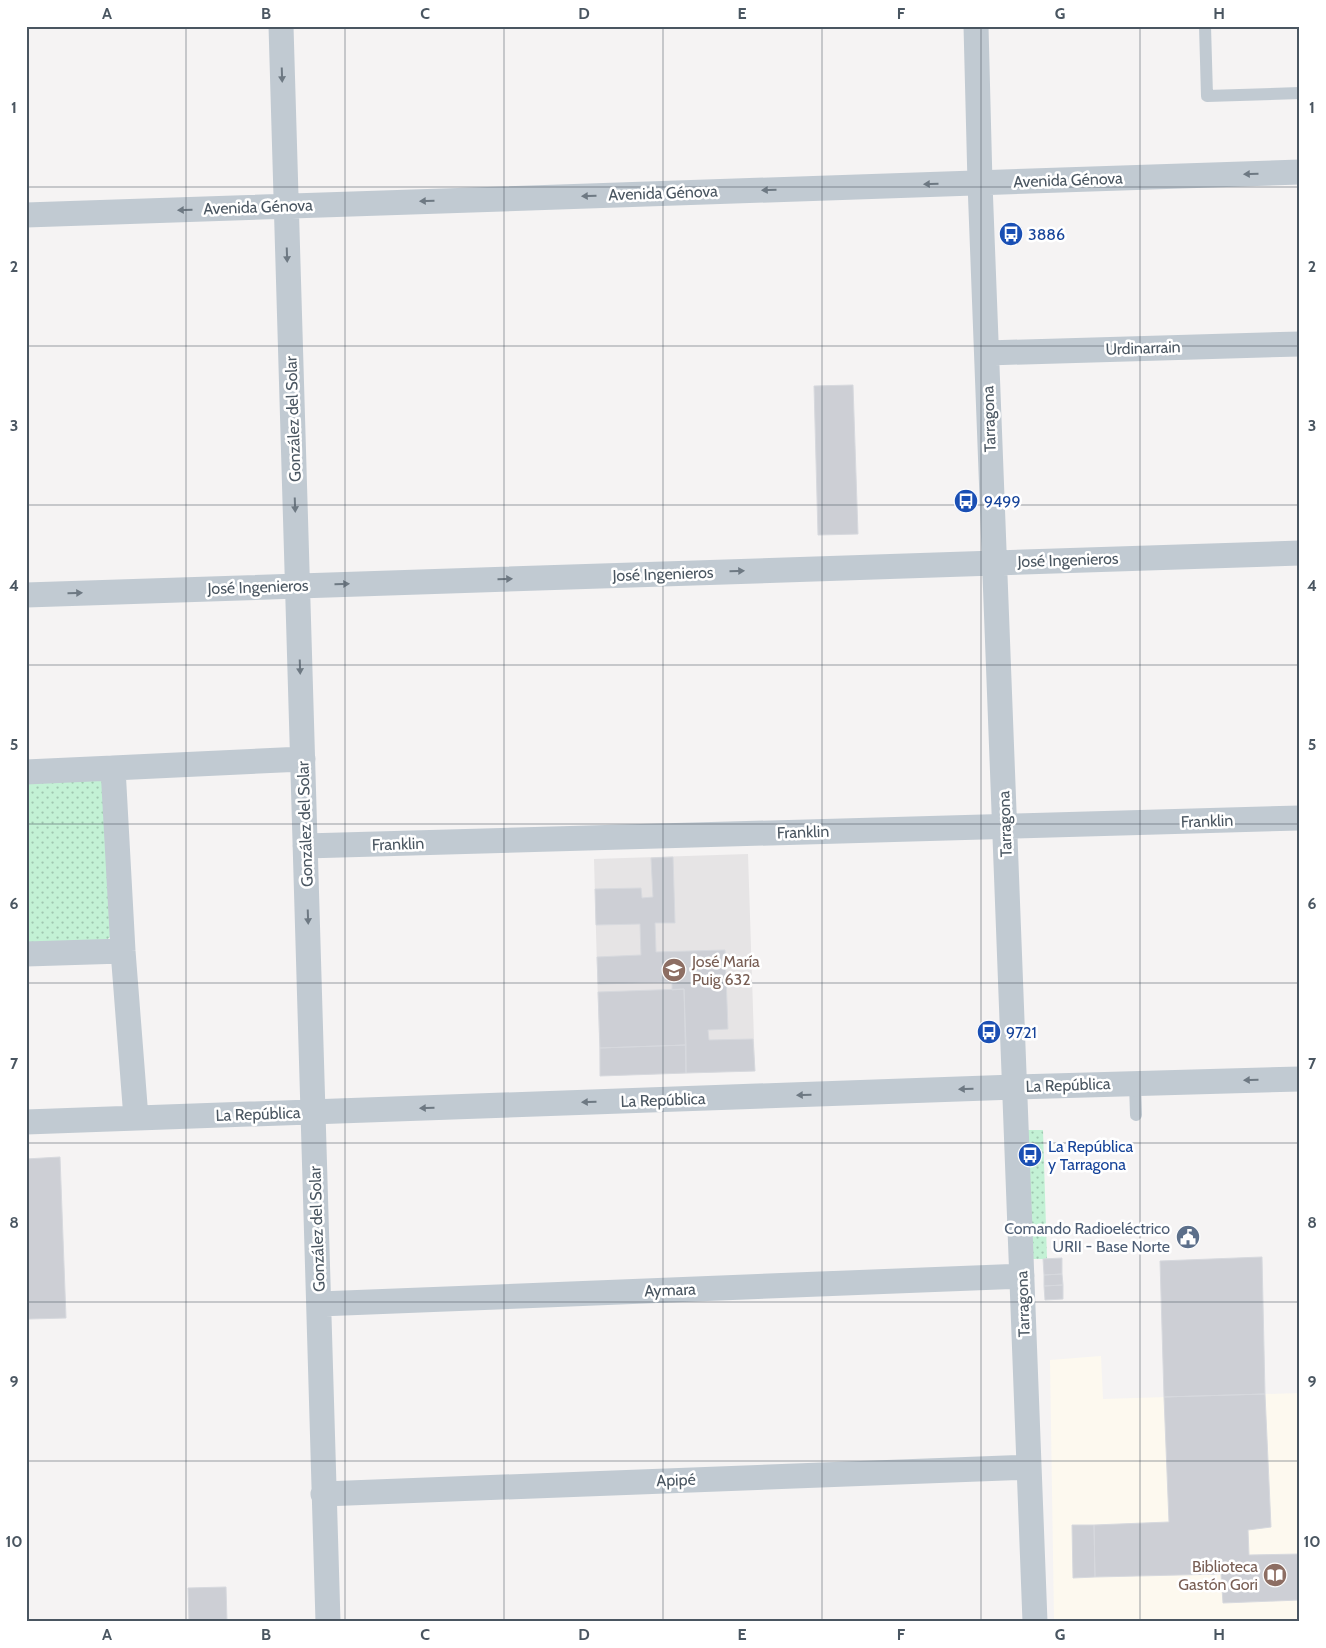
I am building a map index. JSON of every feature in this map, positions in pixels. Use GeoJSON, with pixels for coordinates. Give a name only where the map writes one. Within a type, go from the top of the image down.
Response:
{"type":"FeatureCollection","features":[{"type":"Feature","properties":{"kind":"street","name":"González del Solar"},"geometry":{"type":"LineString","coordinates":[[281,26],[328,1622]]}},
{"type":"Feature","properties":{"kind":"street","name":"Tarragona"},"geometry":{"type":"LineString","coordinates":[[976,26],[986,353],[1035,1622]]}},
{"type":"Feature","properties":{"kind":"street","name":"Avenida Génova"},"geometry":{"type":"LineString","coordinates":[[26,215],[1300,172]]}},
{"type":"Feature","properties":{"kind":"street","name":"Urdinarrain"},"geometry":{"type":"LineString","coordinates":[[986,353],[1300,344]]}},
{"type":"Feature","properties":{"kind":"street","name":"José Ingenieros"},"geometry":{"type":"LineString","coordinates":[[26,595],[1300,553]]}},
{"type":"Feature","properties":{"kind":"street"},"geometry":{"type":"LineString","coordinates":[[26,772],[303,759]]}},
{"type":"Feature","properties":{"kind":"street"},"geometry":{"type":"LineString","coordinates":[[113,768],[123,951],[136,1118]]}},
{"type":"Feature","properties":{"kind":"street","name":"Franklin"},"geometry":{"type":"LineString","coordinates":[[305,846],[1300,818]]}},
{"type":"Feature","properties":{"kind":"street"},"geometry":{"type":"LineString","coordinates":[[26,954],[123,951]]}},
{"type":"Feature","properties":{"kind":"street","name":"La República"},"geometry":{"type":"LineString","coordinates":[[26,1122],[1015,1087],[1300,1079]]}},
{"type":"Feature","properties":{"kind":"street","name":"Aymara"},"geometry":{"type":"LineString","coordinates":[[319,1304],[1022,1276]]}},
{"type":"Feature","properties":{"kind":"street","name":"Apipé"},"geometry":{"type":"LineString","coordinates":[[323,1494],[1029,1466]]}},
{"type":"Feature","properties":{"kind":"lane"},"geometry":{"type":"LineString","coordinates":[[1205,26],[1207,96],[1300,93]]}},
{"type":"Feature","properties":{"kind":"lane"},"geometry":{"type":"LineString","coordinates":[[1135,1083],[1136,1115]]}},
{"type":"Feature","properties":{"kind":"shaded area","name":"José María Puig 632"},"geometry":{"type":"Polygon","coordinates":[[[748,854],[755,1071],[600,1076],[594,859],[748,854]]]}},
{"type":"Feature","properties":{"kind":"shaded area"},"geometry":{"type":"Polygon","coordinates":[[[1101,1356],[1103,1399],[1300,1393],[1300,1622],[1054,1621],[1050,1360],[1101,1356]]]}},
{"type":"Feature","properties":{"kind":"green space"},"geometry":{"type":"Polygon","coordinates":[[[104,780],[111,936],[103,944],[26,947],[26,782],[104,780]]]}},
{"type":"Feature","properties":{"kind":"green space"},"geometry":{"type":"Polygon","coordinates":[[[1026,1130],[1043,1130],[1047,1259],[1031,1259],[1026,1130]]]}},
{"type":"Feature","properties":{"kind":"building"},"geometry":{"type":"Polygon","coordinates":[[[853,385],[858,534],[818,535],[814,386],[853,385]]]}},
{"type":"Feature","properties":{"kind":"building"},"geometry":{"type":"Polygon","coordinates":[[[673,857],[675,923],[655,923],[656,952],[725,950],[728,1029],[708,1030],[709,1040],[753,1039],[755,1071],[686,1073],[684,989],[672,990],[672,982],[598,984],[597,957],[641,955],[640,924],[596,925],[595,889],[641,888],[642,898],[653,897],[651,858],[673,857]]]}},
{"type":"Feature","properties":{"kind":"building"},"geometry":{"type":"Polygon","coordinates":[[[684,989],[686,1045],[600,1048],[598,992],[684,989]]]}},
{"type":"Feature","properties":{"kind":"building"},"geometry":{"type":"Polygon","coordinates":[[[686,1045],[686,1073],[600,1076],[600,1048],[686,1045]]]}},
{"type":"Feature","properties":{"kind":"building"},"geometry":{"type":"Polygon","coordinates":[[[60,1157],[66,1318],[29,1319],[26,1245],[26,1159],[60,1157]]]}},
{"type":"Feature","properties":{"kind":"building"},"geometry":{"type":"Polygon","coordinates":[[[1262,1257],[1265,1394],[1164,1397],[1160,1261],[1262,1257]]]}},
{"type":"Feature","properties":{"kind":"building"},"geometry":{"type":"Polygon","coordinates":[[[1062,1258],[1062,1274],[1044,1275],[1043,1259],[1062,1258]]]}},
{"type":"Feature","properties":{"kind":"building"},"geometry":{"type":"Polygon","coordinates":[[[1062,1274],[1063,1285],[1044,1286],[1044,1275],[1062,1274]]]}},
{"type":"Feature","properties":{"kind":"building"},"geometry":{"type":"Polygon","coordinates":[[[1063,1285],[1063,1299],[1045,1300],[1044,1286],[1063,1285]]]}},
{"type":"Feature","properties":{"kind":"building"},"geometry":{"type":"Polygon","coordinates":[[[1265,1394],[1271,1527],[1248,1530],[1249,1555],[1300,1554],[1300,1600],[1223,1603],[1221,1574],[1095,1577],[1094,1525],[1169,1522],[1164,1397],[1265,1394]]]}},
{"type":"Feature","properties":{"kind":"building"},"geometry":{"type":"Polygon","coordinates":[[[1072,1525],[1094,1525],[1095,1577],[1073,1578],[1072,1525]]]}},
{"type":"Feature","properties":{"kind":"building"},"geometry":{"type":"Polygon","coordinates":[[[226,1587],[227,1622],[189,1622],[188,1588],[226,1587]]]}},
{"type":"Feature","properties":{"kind":"place","name":"3886"},"geometry":{"type":"Point","coordinates":[1011,234]}},
{"type":"Feature","properties":{"kind":"place","name":"9499"},"geometry":{"type":"Point","coordinates":[966,501]}},
{"type":"Feature","properties":{"kind":"place","name":"José María Puig 632"},"geometry":{"type":"Point","coordinates":[674,970]}},
{"type":"Feature","properties":{"kind":"place","name":"9721"},"geometry":{"type":"Point","coordinates":[989,1032]}},
{"type":"Feature","properties":{"kind":"place","name":"La República y Tarragona"},"geometry":{"type":"Point","coordinates":[1030,1155]}},
{"type":"Feature","properties":{"kind":"place","name":"Comando Radioeléctrico URII - Base Norte"},"geometry":{"type":"Point","coordinates":[1188,1237]}},
{"type":"Feature","properties":{"kind":"place","name":"Biblioteca Gastón Gori"},"geometry":{"type":"Point","coordinates":[1275,1575]}}]}
